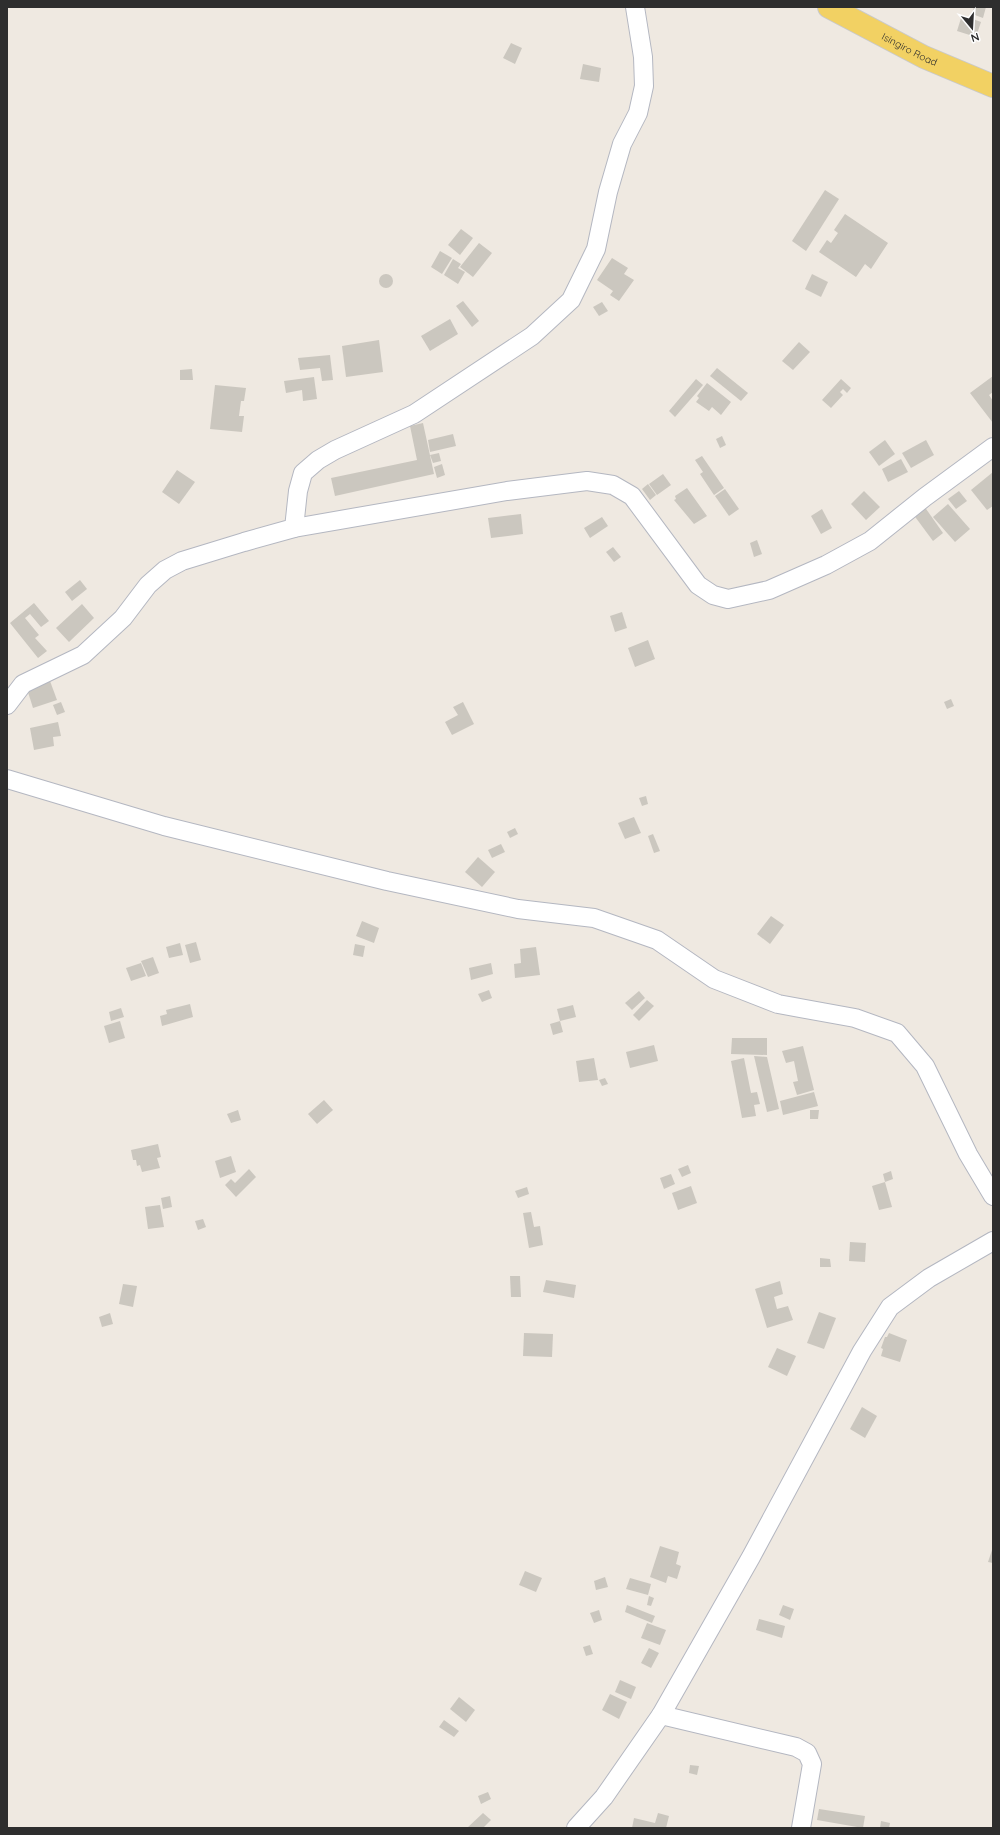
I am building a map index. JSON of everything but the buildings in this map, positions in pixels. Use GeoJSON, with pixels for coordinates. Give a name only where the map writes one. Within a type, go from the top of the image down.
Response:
{"type":"FeatureCollection","features":[{"type":"Feature","properties":{"kind":"main road","name":"Isingiro Road"},"geometry":{"type":"LineString","coordinates":[[829,7],[924,57],[993,86]]}},
{"type":"Feature","properties":{"kind":"street"},"geometry":{"type":"LineString","coordinates":[[294,528],[298,491],[303,473],[318,460],[335,450],[414,414],[532,336],[571,300],[596,249],[608,192],[622,144],[638,113],[644,86],[643,57],[634,7]]}},
{"type":"Feature","properties":{"kind":"street"},"geometry":{"type":"LineString","coordinates":[[7,704],[22,684],[83,655],[123,618],[148,585],[165,570],[182,561],[294,528],[507,491],[587,481],[613,485],[632,496],[698,585],[713,596],[728,599],[769,590],[826,565],[870,541],[925,497],[993,447]]}},
{"type":"Feature","properties":{"kind":"street"},"geometry":{"type":"LineString","coordinates":[[7,779],[164,826],[387,881],[518,909],[594,918],[657,940],[714,979],[778,1004],[855,1018],[897,1033],[925,1066],[968,1154],[993,1196]]}},
{"type":"Feature","properties":{"kind":"street"},"geometry":{"type":"LineString","coordinates":[[576,1828],[604,1797],[661,1715],[751,1557],[862,1351],[890,1307],[929,1278],[993,1241]]}},
{"type":"Feature","properties":{"kind":"street"},"geometry":{"type":"LineString","coordinates":[[661,1715],[796,1747],[807,1753],[812,1764],[801,1828]]}}]}
